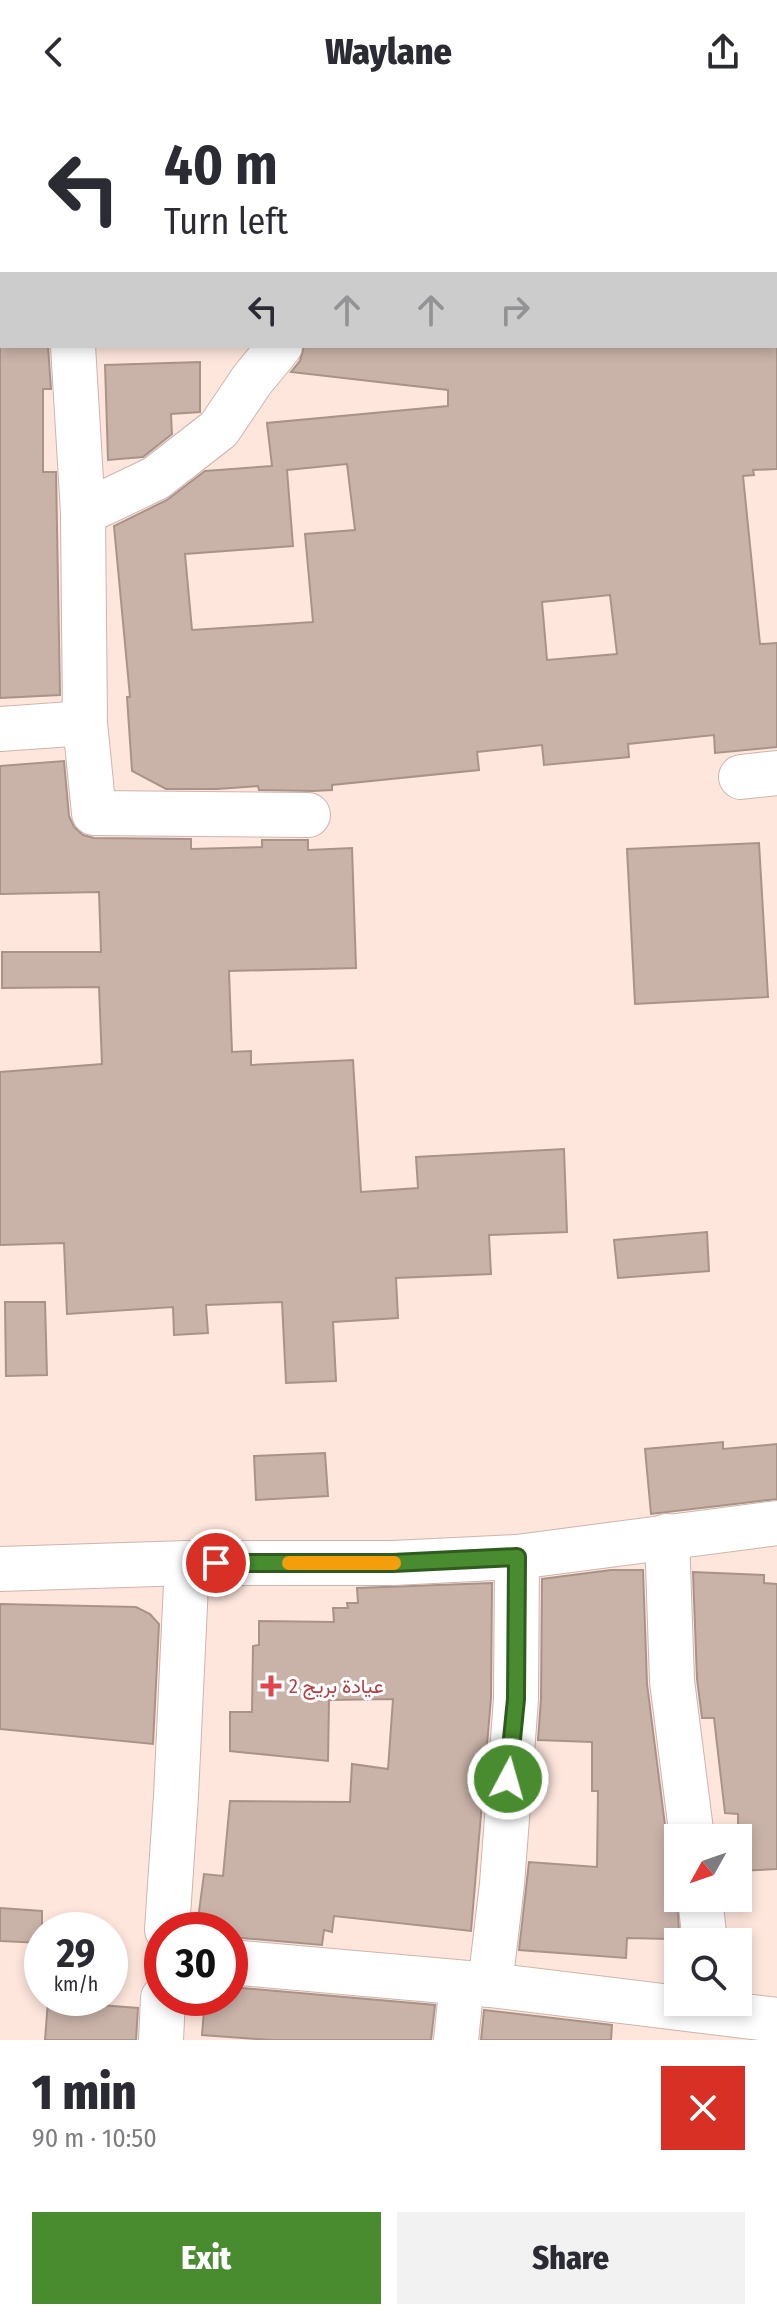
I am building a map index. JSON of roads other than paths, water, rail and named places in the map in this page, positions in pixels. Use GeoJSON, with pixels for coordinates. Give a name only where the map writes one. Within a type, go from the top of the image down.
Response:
{"type":"FeatureCollection","features":[{"type":"Feature","properties":{"kind":"street"},"geometry":{"type":"LineString","coordinates":[[73,348],[83,513],[85,723],[94,813],[308,815]]}},
{"type":"Feature","properties":{"kind":"street"},"geometry":{"type":"LineString","coordinates":[[83,513],[156,478],[219,429],[278,348]]}},
{"type":"Feature","properties":{"kind":"street"},"geometry":{"type":"LineString","coordinates":[[0,729],[85,723]]}},
{"type":"Feature","properties":{"kind":"street"},"geometry":{"type":"LineString","coordinates":[[0,1569],[187,1563],[393,1563],[517,1557],[777,1523]]}},
{"type":"Feature","properties":{"kind":"street"},"geometry":{"type":"LineString","coordinates":[[667,1536],[672,1681],[690,1824]]}},
{"type":"Feature","properties":{"kind":"street"},"geometry":{"type":"LineString","coordinates":[[456,2040],[476,1984],[502,1884],[516,1699],[517,1557]]}},
{"type":"Feature","properties":{"kind":"street"},"geometry":{"type":"LineString","coordinates":[[168,1912],[187,1563]]}},
{"type":"Feature","properties":{"kind":"street"},"geometry":{"type":"LineString","coordinates":[[248,1964],[476,1984],[715,2018],[777,2020]]}},
{"type":"Feature","properties":{"kind":"street"},"geometry":{"type":"LineString","coordinates":[[161,2040],[162,2016]]}},
{"type":"Feature","properties":{"kind":"place","name":"عيادة بريج 2"},"geometry":{"type":"Point","coordinates":[271,1686]}}]}
